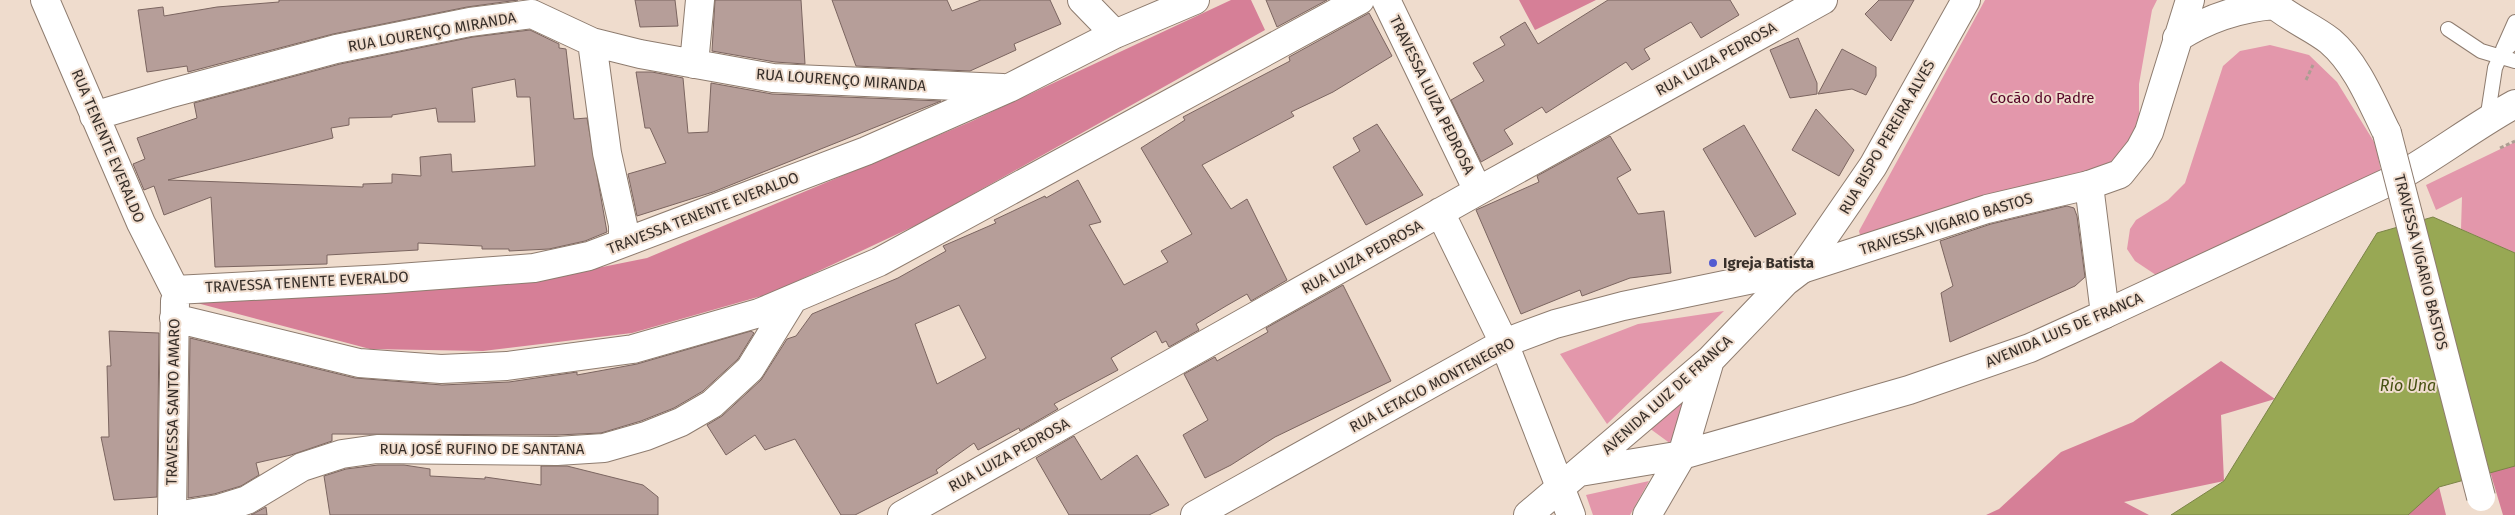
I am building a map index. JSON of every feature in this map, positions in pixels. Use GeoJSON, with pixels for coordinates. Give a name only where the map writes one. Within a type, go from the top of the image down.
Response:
{"type":"FeatureCollection","features":[{"type":"Feature","properties":{"kind":"street","name":"RUA TENENTE EVERALDO"},"geometry":{"type":"LineString","coordinates":[[45,0],[141,223],[175,290]]}},
{"type":"Feature","properties":{"kind":"street"},"geometry":{"type":"LineString","coordinates":[[694,64],[700,0]]}},
{"type":"Feature","properties":{"kind":"street"},"geometry":{"type":"LineString","coordinates":[[1082,0],[1115,34]]}},
{"type":"Feature","properties":{"kind":"street","name":"TRAVESSA TENENTE EVERALDO"},"geometry":{"type":"LineString","coordinates":[[175,290],[385,279],[534,268],[588,256],[688,220],[866,151],[1009,88],[1115,34],[1195,0]]}},
{"type":"Feature","properties":{"kind":"street"},"geometry":{"type":"LineString","coordinates":[[174,318],[359,363],[441,369],[506,366],[633,349],[759,314],[879,262],[1360,0]]}},
{"type":"Feature","properties":{"kind":"street","name":"TRAVESSA LUIZA PEDROSA"},"geometry":{"type":"LineString","coordinates":[[1386,0],[1478,190]]}},
{"type":"Feature","properties":{"kind":"street","name":"RUA LUIZA PEDROSA"},"geometry":{"type":"LineString","coordinates":[[902,515],[1478,190],[1823,0]]}},
{"type":"Feature","properties":{"kind":"street","name":"RUA BISPO PEREIRA ALVES"},"geometry":{"type":"LineString","coordinates":[[1802,269],[1873,166],[1966,0]]}},
{"type":"Feature","properties":{"kind":"street","name":"TRAVESSA VIGARIO BASTOS"},"geometry":{"type":"LineString","coordinates":[[1802,269],[1987,209],[2089,185],[2120,174],[2140,149],[2149,132],[2190,0]]}},
{"type":"Feature","properties":{"kind":"street"},"geometry":{"type":"LineString","coordinates":[[2306,0],[2314,30]]}},
{"type":"Feature","properties":{"kind":"street"},"geometry":{"type":"LineString","coordinates":[[2178,38],[2199,24],[2222,14],[2272,2]]}},
{"type":"Feature","properties":{"kind":"street","name":"TRAVESSA VIGARIO BASTOS"},"geometry":{"type":"LineString","coordinates":[[2272,2],[2332,42],[2350,64],[2366,89],[2387,133],[2483,506]]}},
{"type":"Feature","properties":{"kind":"street","name":"RUA LOURENÇO MIRANDA"},"geometry":{"type":"LineString","coordinates":[[94,116],[336,49],[470,22],[531,7],[592,42],[694,64],[774,78],[1009,88]]}},
{"type":"Feature","properties":{"kind":"street"},"geometry":{"type":"LineString","coordinates":[[592,42],[607,153],[623,224],[623,243]]}},
{"type":"Feature","properties":{"kind":"street","name":"AVENIDA LUIS DE FRANCA"},"geometry":{"type":"LineString","coordinates":[[1571,480],[1682,455],[1909,390],[2030,348],[2393,180],[2426,162],[2487,120],[2515,104]]}},
{"type":"Feature","properties":{"kind":"street"},"geometry":{"type":"LineString","coordinates":[[2089,185],[2105,314]]}},
{"type":"Feature","properties":{"kind":"street"},"geometry":{"type":"LineString","coordinates":[[1440,212],[1571,480],[1571,515]]}},
{"type":"Feature","properties":{"kind":"street","name":"RUA LETACIO MONTENEGRO"},"geometry":{"type":"LineString","coordinates":[[1195,515],[1504,343],[1555,324],[1623,306],[1802,269]]}},
{"type":"Feature","properties":{"kind":"street","name":"AVENIDA LUIZ DE FRANCA"},"geometry":{"type":"LineString","coordinates":[[1528,515],[1710,360],[1785,282],[1802,269]]}},
{"type":"Feature","properties":{"kind":"street","name":"TRAVESSA SANTO AMARO"},"geometry":{"type":"LineString","coordinates":[[172,515],[175,290]]}},
{"type":"Feature","properties":{"kind":"street","name":"RUA JOSÉ RUFINO DE SANTANA"},"geometry":{"type":"LineString","coordinates":[[182,515],[218,509],[247,500],[302,467],[342,454],[377,449],[557,451],[604,448],[646,436],[681,422],[712,404],[750,369],[793,299]]}},
{"type":"Feature","properties":{"kind":"street"},"geometry":{"type":"LineString","coordinates":[[1647,515],[1682,455],[1710,360]]}},
{"type":"Feature","properties":{"kind":"lane"},"geometry":{"type":"LineString","coordinates":[[2487,120],[2495,68],[2515,22]]}},
{"type":"Feature","properties":{"kind":"lane"},"geometry":{"type":"LineString","coordinates":[[2448,29],[2481,51],[2515,61]]}},
{"type":"Feature","properties":{"kind":"lane"},"geometry":{"type":"LineString","coordinates":[[2500,56],[2515,41]]}},
{"type":"Feature","properties":{"kind":"path"},"geometry":{"type":"LineString","coordinates":[[2306,80],[2315,62]]}},
{"type":"Feature","properties":{"kind":"green space","name":"Cocão do Padre"},"geometry":{"type":"Polygon","coordinates":[[[1985,0],[2157,0],[2152,10],[2139,84],[2139,132],[2131,159],[1861,239],[1859,231],[1985,0]]]}},
{"type":"Feature","properties":{"kind":"green space"},"geometry":{"type":"Polygon","coordinates":[[[2270,45],[2309,55],[2337,82],[2376,145],[2383,183],[2159,277],[2135,261],[2127,249],[2130,229],[2136,220],[2168,200],[2185,183],[2223,66],[2240,51],[2270,45]]]}},
{"type":"Feature","properties":{"kind":"green space"},"geometry":{"type":"Polygon","coordinates":[[[2515,142],[2515,253],[2461,229],[2462,197],[2436,210],[2426,185],[2515,142]]]}},
{"type":"Feature","properties":{"kind":"green space"},"geometry":{"type":"Polygon","coordinates":[[[1724,311],[1607,424],[1560,354],[1638,324],[1724,311]]]}},
{"type":"Feature","properties":{"kind":"green space"},"geometry":{"type":"Polygon","coordinates":[[[1711,367],[1671,444],[1645,425],[1711,367]]]}},
{"type":"Feature","properties":{"kind":"green space"},"geometry":{"type":"Polygon","coordinates":[[[1649,481],[1630,515],[1593,515],[1586,495],[1649,481]]]}},
{"type":"Feature","properties":{"kind":"shaded area"},"geometry":{"type":"Polygon","coordinates":[[[1231,0],[1251,0],[1265,30],[925,221],[772,293],[632,333],[483,351],[370,349],[197,303],[528,282],[647,258],[970,122],[1231,0]]]}},
{"type":"Feature","properties":{"kind":"shaded area"},"geometry":{"type":"Polygon","coordinates":[[[1519,0],[1596,0],[1535,30],[1519,0]]]}},
{"type":"Feature","properties":{"kind":"shaded area"},"geometry":{"type":"Polygon","coordinates":[[[2221,361],[2275,399],[2221,415],[2224,481],[2124,502],[2149,515],[1986,515],[1999,509],[2061,452],[2133,422],[2221,361]]]}},
{"type":"Feature","properties":{"kind":"shaded area"},"geometry":{"type":"Polygon","coordinates":[[[2515,460],[2515,515],[2503,515],[2489,468],[2515,460]]]}},
{"type":"Feature","properties":{"kind":"shaded area"},"geometry":{"type":"Polygon","coordinates":[[[2439,487],[2446,515],[2403,515],[2439,487]]]}},
{"type":"Feature","properties":{"kind":"water","name":"Rio Una"},"geometry":{"type":"Polygon","coordinates":[[[2433,217],[2515,253],[2515,466],[2439,487],[2408,515],[2171,515],[2224,481],[2377,233],[2433,217]]]}},
{"type":"Feature","properties":{"kind":"building"},"geometry":{"type":"Polygon","coordinates":[[[279,0],[518,0],[467,7],[333,34],[188,72],[187,66],[147,72],[138,10],[163,7],[164,16],[217,7],[279,2],[279,0]]]}},
{"type":"Feature","properties":{"kind":"building"},"geometry":{"type":"Polygon","coordinates":[[[635,0],[675,0],[678,26],[640,27],[635,0]]]}},
{"type":"Feature","properties":{"kind":"building"},"geometry":{"type":"Polygon","coordinates":[[[715,0],[801,0],[805,64],[775,62],[712,51],[715,0]]]}},
{"type":"Feature","properties":{"kind":"building"},"geometry":{"type":"Polygon","coordinates":[[[832,0],[947,0],[952,11],[981,0],[1050,0],[1061,24],[1014,44],[1016,50],[970,71],[856,66],[832,0]]]}},
{"type":"Feature","properties":{"kind":"building"},"geometry":{"type":"Polygon","coordinates":[[[1266,0],[1327,0],[1277,27],[1266,0]]]}},
{"type":"Feature","properties":{"kind":"building"},"geometry":{"type":"Polygon","coordinates":[[[1608,0],[1730,0],[1739,15],[1701,38],[1691,22],[1644,49],[1650,59],[1632,70],[1626,62],[1546,113],[1542,107],[1504,130],[1513,144],[1481,162],[1451,100],[1484,81],[1473,63],[1505,45],[1500,37],[1525,22],[1538,44],[1608,0]]]}},
{"type":"Feature","properties":{"kind":"building"},"geometry":{"type":"Polygon","coordinates":[[[1879,0],[1914,0],[1891,41],[1865,14],[1879,0]]]}},
{"type":"Feature","properties":{"kind":"building"},"geometry":{"type":"Polygon","coordinates":[[[1369,13],[1392,56],[1333,92],[1291,112],[1294,116],[1202,165],[1231,209],[1247,199],[1287,280],[1251,301],[1247,294],[1196,324],[1199,330],[1169,347],[1166,341],[1162,343],[1156,331],[1111,358],[1118,370],[1054,404],[1058,409],[1020,431],[1019,428],[978,450],[974,443],[936,470],[938,473],[855,515],[841,515],[795,439],[765,450],[755,435],[726,455],[707,425],[722,416],[761,380],[787,339],[796,336],[812,314],[898,278],[946,251],[943,246],[996,223],[994,220],[1045,196],[1046,198],[1078,180],[1101,222],[1089,225],[1124,285],[1168,262],[1161,251],[1192,234],[1141,148],[1185,120],[1183,117],[1290,61],[1289,57],[1369,13]],[[959,305],[915,324],[937,384],[986,358],[959,305]]]}},
{"type":"Feature","properties":{"kind":"building"},"geometry":{"type":"Polygon","coordinates":[[[530,30],[559,44],[559,48],[566,49],[574,119],[587,118],[607,232],[585,241],[549,249],[509,251],[509,249],[482,249],[482,246],[418,243],[418,250],[327,255],[327,264],[215,267],[211,197],[164,215],[154,186],[144,190],[133,164],[145,159],[137,138],[197,118],[194,103],[340,64],[473,37],[530,30]],[[515,79],[472,88],[475,122],[438,122],[436,108],[392,115],[392,117],[349,118],[349,125],[331,128],[333,138],[168,180],[363,187],[363,184],[392,183],[392,174],[421,176],[420,157],[451,154],[452,172],[535,166],[530,97],[517,97],[515,79]]]}},
{"type":"Feature","properties":{"kind":"building"},"geometry":{"type":"Polygon","coordinates":[[[1798,38],[1817,83],[1817,94],[1790,98],[1770,50],[1798,38]]]}},
{"type":"Feature","properties":{"kind":"building"},"geometry":{"type":"Polygon","coordinates":[[[1842,49],[1876,67],[1876,76],[1866,95],[1852,89],[1818,94],[1842,49]]]}},
{"type":"Feature","properties":{"kind":"building"},"geometry":{"type":"Polygon","coordinates":[[[636,72],[652,72],[683,78],[688,133],[708,132],[711,83],[772,94],[941,101],[713,192],[637,216],[628,174],[666,163],[650,128],[645,128],[636,72]]]}},
{"type":"Feature","properties":{"kind":"building"},"geometry":{"type":"Polygon","coordinates":[[[1816,109],[1854,150],[1839,176],[1792,150],[1816,109]]]}},
{"type":"Feature","properties":{"kind":"building"},"geometry":{"type":"Polygon","coordinates":[[[1377,124],[1423,195],[1366,225],[1333,167],[1360,151],[1353,138],[1377,124]]]}},
{"type":"Feature","properties":{"kind":"building"},"geometry":{"type":"Polygon","coordinates":[[[1744,125],[1796,214],[1755,237],[1703,149],[1744,125]]]}},
{"type":"Feature","properties":{"kind":"building"},"geometry":{"type":"Polygon","coordinates":[[[1610,136],[1631,170],[1617,178],[1638,214],[1664,211],[1671,273],[1630,278],[1582,296],[1580,290],[1521,314],[1476,210],[1539,182],[1537,176],[1610,136]]]}},
{"type":"Feature","properties":{"kind":"building"},"geometry":{"type":"Polygon","coordinates":[[[2067,206],[2074,208],[2077,216],[2085,277],[2075,286],[1950,342],[1941,293],[1953,286],[1940,241],[1991,224],[2067,206]]]}},
{"type":"Feature","properties":{"kind":"building"},"geometry":{"type":"Polygon","coordinates":[[[1343,285],[1391,381],[1275,437],[1231,465],[1205,478],[1183,435],[1208,420],[1184,374],[1215,357],[1217,361],[1268,332],[1266,328],[1343,285]]]}},
{"type":"Feature","properties":{"kind":"building"},"geometry":{"type":"Polygon","coordinates":[[[109,331],[159,333],[157,497],[114,500],[101,437],[109,437],[107,366],[111,366],[109,331]]]}},
{"type":"Feature","properties":{"kind":"building"},"geometry":{"type":"Polygon","coordinates":[[[751,331],[754,333],[738,359],[703,391],[674,408],[641,421],[601,433],[557,435],[332,434],[332,441],[291,455],[256,463],[259,475],[241,486],[214,494],[188,498],[190,338],[355,378],[442,385],[509,382],[577,372],[577,375],[637,364],[751,331]]]}},
{"type":"Feature","properties":{"kind":"building"},"geometry":{"type":"Polygon","coordinates":[[[1074,436],[1101,480],[1137,455],[1169,505],[1149,515],[1069,515],[1036,458],[1074,436]]]}},
{"type":"Feature","properties":{"kind":"building"},"geometry":{"type":"Polygon","coordinates":[[[378,465],[404,465],[430,469],[430,476],[485,479],[485,477],[541,485],[541,466],[567,466],[643,485],[658,497],[658,515],[330,515],[324,476],[346,469],[378,465]]]}},
{"type":"Feature","properties":{"kind":"building"},"geometry":{"type":"Polygon","coordinates":[[[266,507],[267,515],[251,515],[255,513],[266,507]]]}},
{"type":"Feature","properties":{"kind":"place","name":"Igreja Batista"},"geometry":{"type":"Point","coordinates":[1713,263]}}]}
